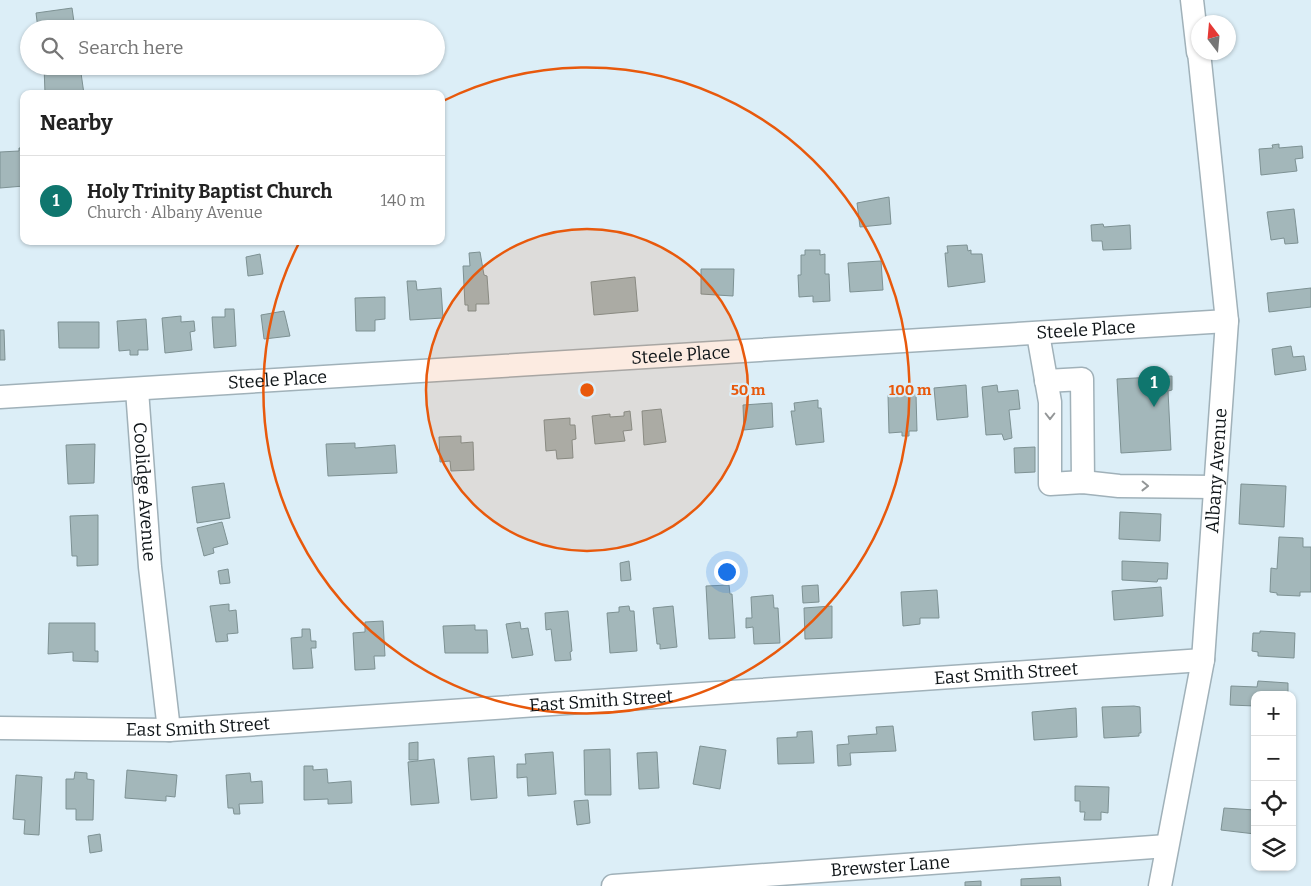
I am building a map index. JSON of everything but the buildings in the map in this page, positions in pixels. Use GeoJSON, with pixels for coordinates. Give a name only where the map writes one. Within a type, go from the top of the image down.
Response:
{"type":"FeatureCollection","features":[{"type":"Feature","properties":{"kind":"street","name":"Albany Avenue"},"geometry":{"type":"LineString","coordinates":[[1192,0],[1194,15]]}},
{"type":"Feature","properties":{"kind":"street","name":"Albany Avenue"},"geometry":{"type":"LineString","coordinates":[[1160,886],[1203,660],[1227,322],[1199,60]]}},
{"type":"Feature","properties":{"kind":"street","name":"Steele Place"},"geometry":{"type":"LineString","coordinates":[[137,390],[1227,322]]}},
{"type":"Feature","properties":{"kind":"street"},"geometry":{"type":"LineString","coordinates":[[1038,334],[1050,402],[1050,484],[1083,482],[1119,486],[1215,487]]}},
{"type":"Feature","properties":{"kind":"street"},"geometry":{"type":"LineString","coordinates":[[1046,381],[1082,379],[1083,482]]}},
{"type":"Feature","properties":{"kind":"street"},"geometry":{"type":"LineString","coordinates":[[0,397],[137,390]]}},
{"type":"Feature","properties":{"kind":"street","name":"Coolidge Avenue"},"geometry":{"type":"LineString","coordinates":[[137,390],[150,567],[169,730]]}},
{"type":"Feature","properties":{"kind":"street","name":"East Smith Street"},"geometry":{"type":"LineString","coordinates":[[0,728],[169,730],[1203,660]]}},
{"type":"Feature","properties":{"kind":"street","name":"Brewster Lane"},"geometry":{"type":"LineString","coordinates":[[613,886],[1167,846]]}},
{"type":"Feature","properties":{"kind":"place","name":"Holy Trinity Baptist Church"},"geometry":{"type":"Point","coordinates":[1154,407]}}]}
